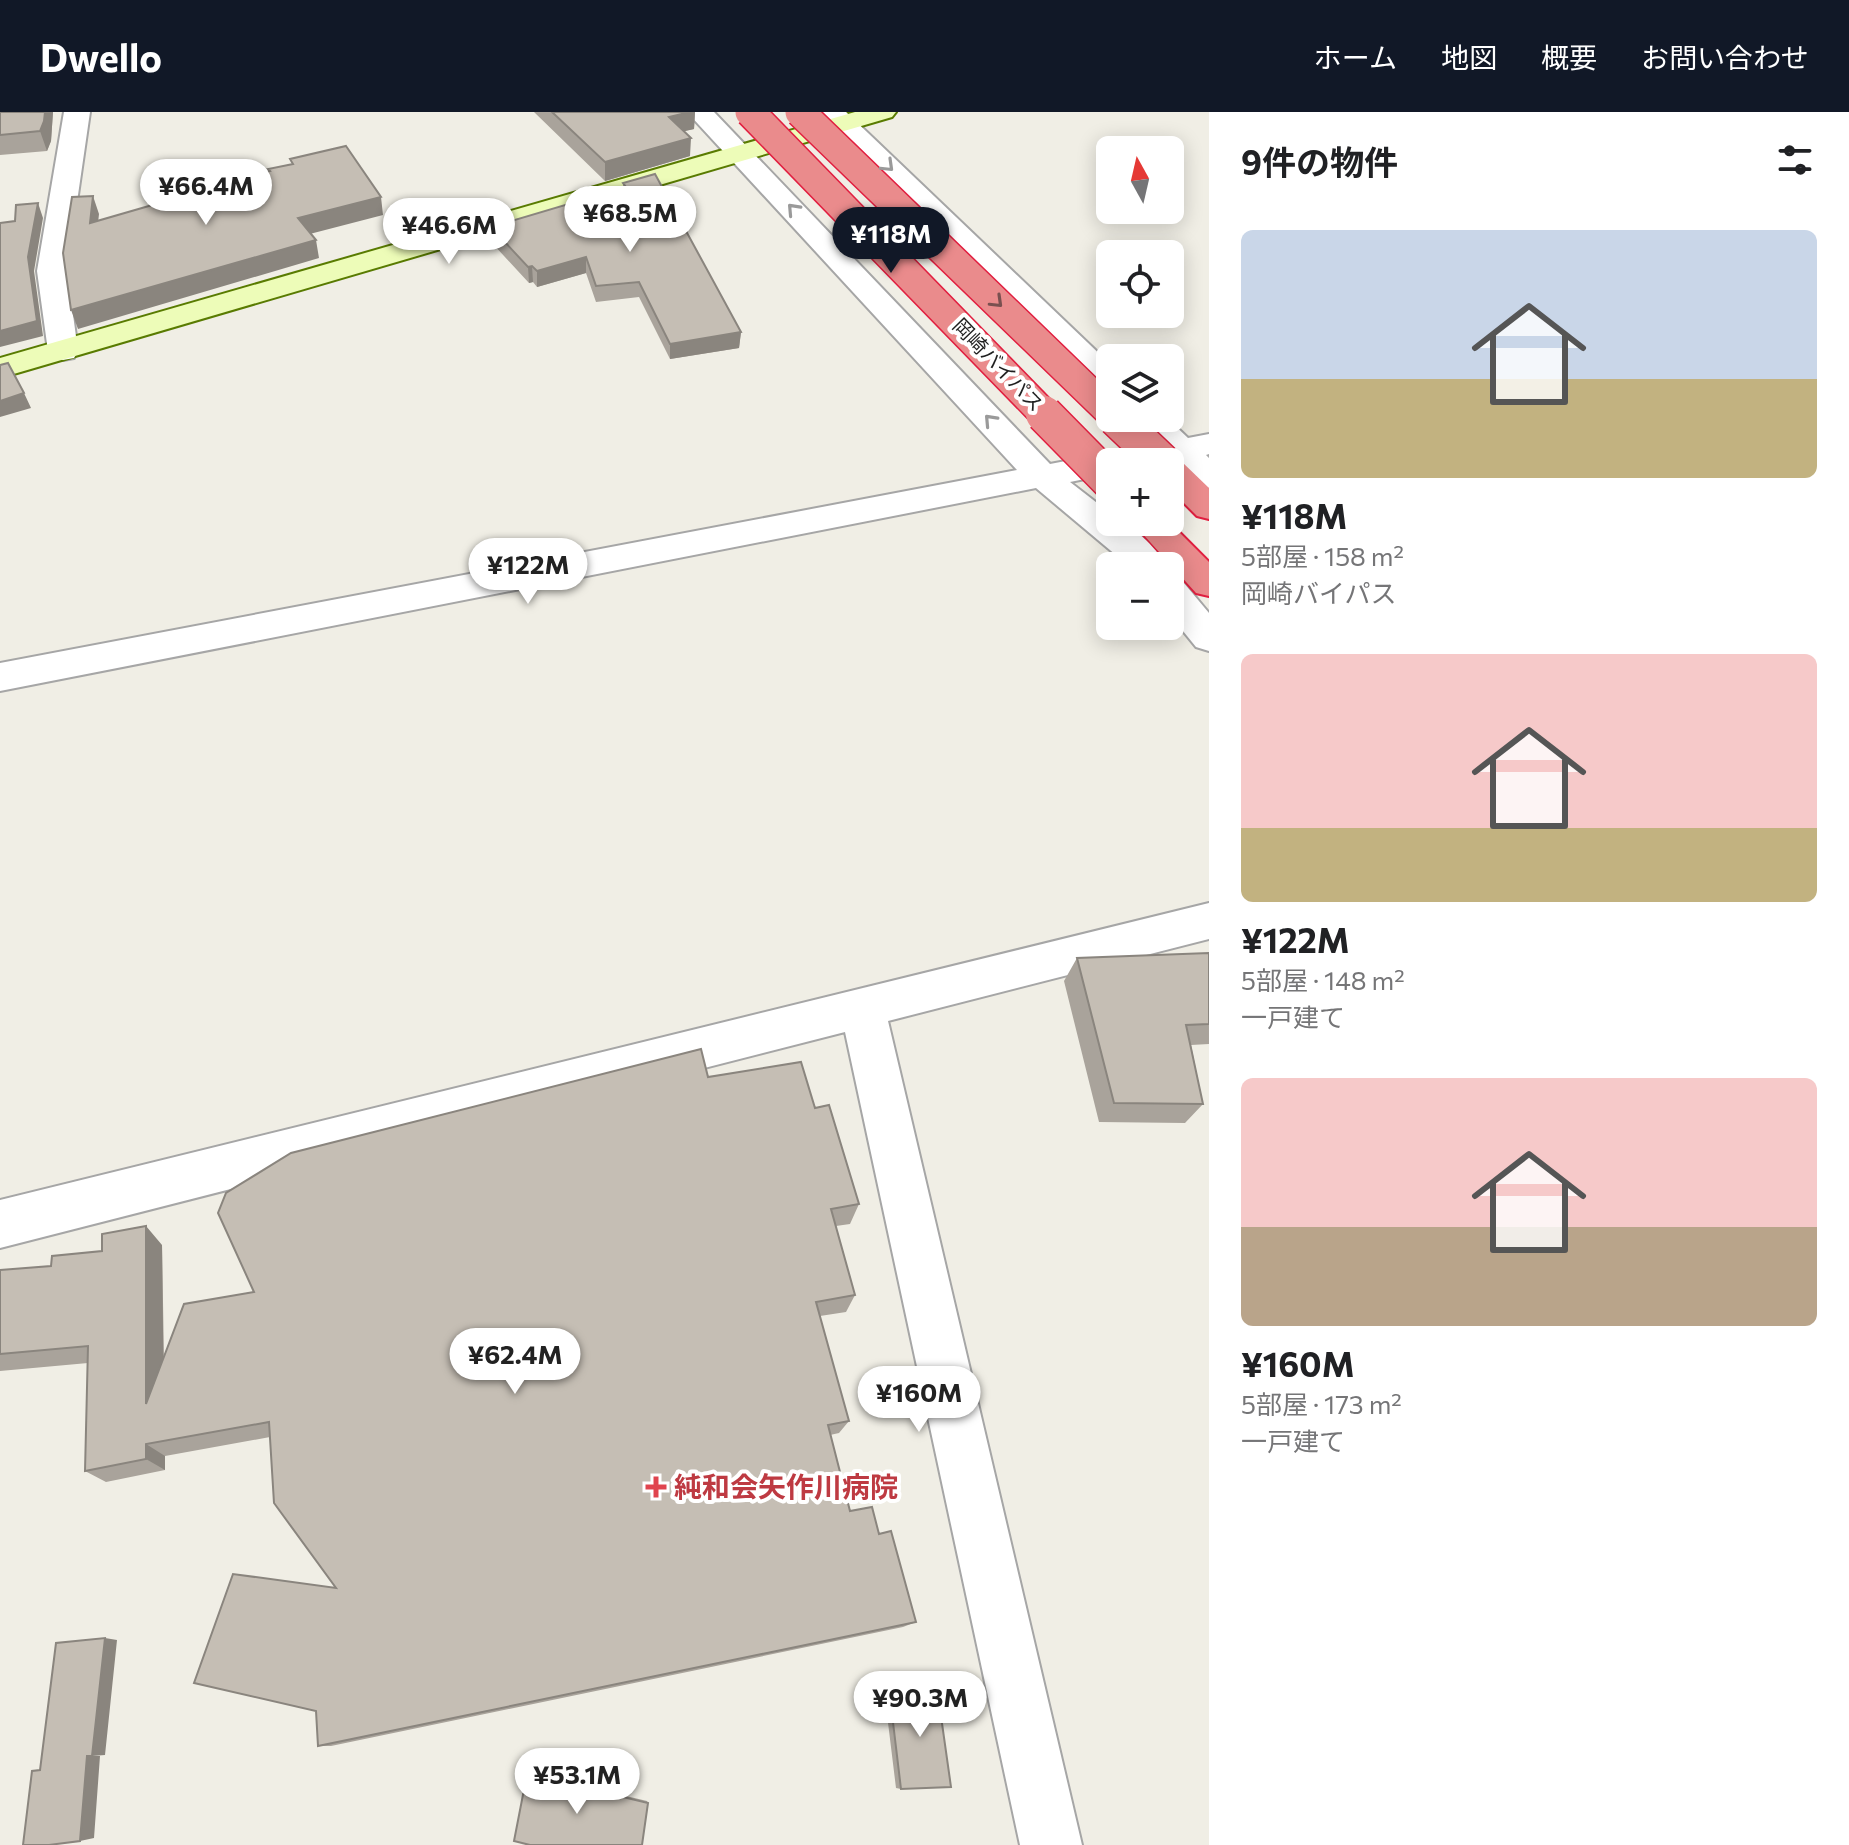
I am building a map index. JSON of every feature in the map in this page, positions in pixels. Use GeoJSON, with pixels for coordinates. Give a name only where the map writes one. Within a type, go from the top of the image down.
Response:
{"type":"FeatureCollection","features":[{"type":"Feature","properties":{"kind":"highway","name":"岡崎バイパス"},"geometry":{"type":"LineString","coordinates":[[750,112],[1096,467]]}},
{"type":"Feature","properties":{"kind":"highway","name":"岡崎バイパス"},"geometry":{"type":"LineString","coordinates":[[800,112],[1096,398]]}},
{"type":"Feature","properties":{"kind":"highway"},"geometry":{"type":"LineString","coordinates":[[1140,432],[1167,448]]}},
{"type":"Feature","properties":{"kind":"highway"},"geometry":{"type":"LineString","coordinates":[[1184,463],[1209,508]]}},
{"type":"Feature","properties":{"kind":"highway"},"geometry":{"type":"LineString","coordinates":[[1163,536],[1209,584]]}},
{"type":"Feature","properties":{"kind":"street"},"geometry":{"type":"LineString","coordinates":[[63,351],[52,271],[77,112]]}},
{"type":"Feature","properties":{"kind":"street"},"geometry":{"type":"LineString","coordinates":[[700,112],[1043,477],[1137,552]]}},
{"type":"Feature","properties":{"kind":"street"},"geometry":{"type":"LineString","coordinates":[[0,368],[740,152],[838,118],[883,112]]}},
{"type":"Feature","properties":{"kind":"street"},"geometry":{"type":"LineString","coordinates":[[838,118],[1096,367]]}},
{"type":"Feature","properties":{"kind":"street"},"geometry":{"type":"LineString","coordinates":[[1160,432],[1173,448]]}},
{"type":"Feature","properties":{"kind":"street"},"geometry":{"type":"LineString","coordinates":[[1184,459],[1209,477]]}},
{"type":"Feature","properties":{"kind":"street"},"geometry":{"type":"LineString","coordinates":[[0,677],[1096,465]]}},
{"type":"Feature","properties":{"kind":"street"},"geometry":{"type":"LineString","coordinates":[[1184,608],[1209,638]]}},
{"type":"Feature","properties":{"kind":"street"},"geometry":{"type":"LineString","coordinates":[[0,1224],[1209,921]]}},
{"type":"Feature","properties":{"kind":"street"},"geometry":{"type":"LineString","coordinates":[[862,1006],[1051,1845]]}},
{"type":"Feature","properties":{"kind":"building"},"geometry":{"type":"Polygon","coordinates":[[[0,112],[45,112],[40,131],[0,135],[0,112]]]}},
{"type":"Feature","properties":{"kind":"building"},"geometry":{"type":"Polygon","coordinates":[[[552,112],[690,112],[669,117],[691,138],[605,162],[552,112]]]}},
{"type":"Feature","properties":{"kind":"building"},"geometry":{"type":"Polygon","coordinates":[[[346,146],[381,197],[298,218],[316,240],[71,310],[63,253],[72,197],[93,196],[90,223],[293,164],[290,159],[346,146]]]}},
{"type":"Feature","properties":{"kind":"building"},"geometry":{"type":"Polygon","coordinates":[[[655,174],[741,332],[670,344],[639,282],[596,286],[586,257],[537,271],[532,266],[528,267],[491,227],[626,187],[623,183],[655,174]]]}},
{"type":"Feature","properties":{"kind":"building"},"geometry":{"type":"Polygon","coordinates":[[[38,203],[28,257],[37,321],[0,331],[0,223],[15,221],[16,205],[38,203]]]}},
{"type":"Feature","properties":{"kind":"building"},"geometry":{"type":"Polygon","coordinates":[[[8,363],[24,393],[0,401],[0,365],[8,363]]]}},
{"type":"Feature","properties":{"kind":"building"},"geometry":{"type":"Polygon","coordinates":[[[1209,953],[1209,1024],[1186,1025],[1203,1104],[1114,1103],[1077,958],[1209,953]]]}},
{"type":"Feature","properties":{"kind":"building"},"geometry":{"type":"Polygon","coordinates":[[[701,1049],[708,1077],[801,1062],[815,1108],[829,1105],[859,1204],[831,1209],[855,1295],[816,1302],[849,1421],[828,1425],[850,1511],[872,1507],[879,1534],[891,1531],[916,1622],[318,1746],[316,1711],[194,1683],[233,1574],[336,1588],[274,1503],[269,1422],[146,1444],[146,1459],[85,1471],[88,1346],[0,1354],[0,1270],[51,1266],[52,1256],[102,1251],[102,1234],[146,1226],[146,1404],[184,1304],[254,1292],[218,1213],[226,1193],[291,1153],[701,1049]]]}},
{"type":"Feature","properties":{"kind":"building"},"geometry":{"type":"Polygon","coordinates":[[[105,1638],[92,1756],[87,1756],[80,1841],[23,1845],[32,1771],[40,1770],[56,1643],[105,1638]]]}},
{"type":"Feature","properties":{"kind":"building"},"geometry":{"type":"Polygon","coordinates":[[[937,1688],[951,1787],[901,1789],[889,1689],[937,1688]]]}},
{"type":"Feature","properties":{"kind":"building"},"geometry":{"type":"Polygon","coordinates":[[[527,1774],[648,1803],[642,1845],[530,1845],[514,1841],[527,1774]]]}},
{"type":"Feature","properties":{"kind":"place","name":"純和会矢作川病院"},"geometry":{"type":"Point","coordinates":[656,1487]}}]}
